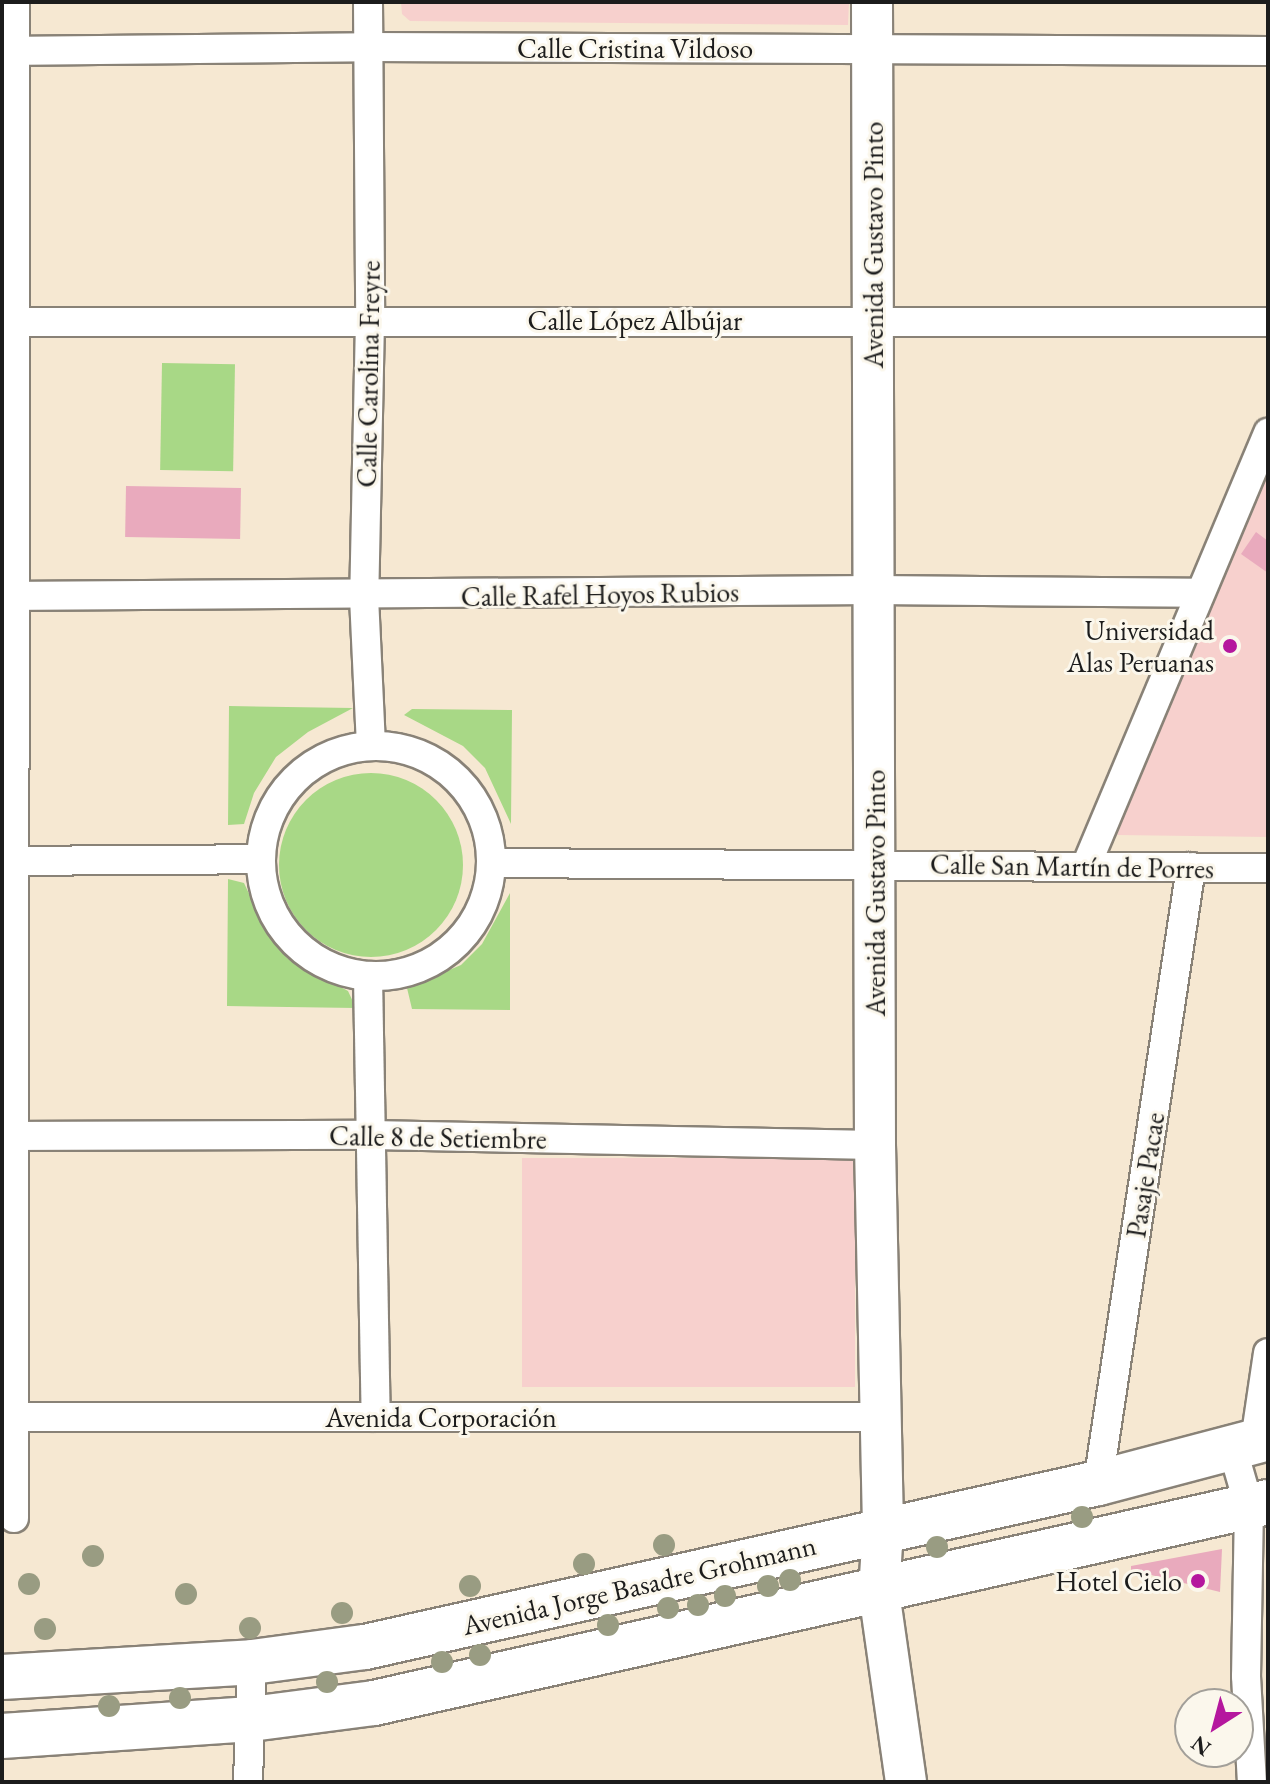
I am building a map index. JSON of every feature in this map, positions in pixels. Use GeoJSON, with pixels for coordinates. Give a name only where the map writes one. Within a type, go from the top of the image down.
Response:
{"type":"FeatureCollection","features":[{"type":"Feature","properties":{"kind":"highway","name":"Avenida Jorge Basadre Grohmann"},"geometry":{"type":"LineString","coordinates":[[2,1677],[252,1662],[421,1636],[883,1529],[1098,1483],[1252,1442]]}},
{"type":"Feature","properties":{"kind":"highway","name":"Avenida Jorge Basadre Grohmann"},"geometry":{"type":"LineString","coordinates":[[2,1736],[251,1719],[374,1703],[879,1592],[1258,1504]]}},
{"type":"Feature","properties":{"kind":"main road","name":"Avenida Gustavo Pinto"},"geometry":{"type":"LineString","coordinates":[[872,2],[875,1145],[883,1529],[879,1592],[906,1782]]}},
{"type":"Feature","properties":{"kind":"street"},"geometry":{"type":"LineString","coordinates":[[14,1518],[8,1417],[8,322],[9,51],[15,2]]}},
{"type":"Feature","properties":{"kind":"street","name":"Calle Carolina Freyre"},"geometry":{"type":"LineString","coordinates":[[368,2],[370,320],[364,597],[371,746]]}},
{"type":"Feature","properties":{"kind":"street","name":"Calle Cristina Vildoso"},"geometry":{"type":"LineString","coordinates":[[9,51],[368,47],[1268,51]]}},
{"type":"Feature","properties":{"kind":"street","name":"Calle López Albújar"},"geometry":{"type":"LineString","coordinates":[[8,322],[873,319],[1268,322]]}},
{"type":"Feature","properties":{"kind":"street"},"geometry":{"type":"LineString","coordinates":[[1086,866],[1197,593],[1268,433]]}},
{"type":"Feature","properties":{"kind":"street","name":"Calle Rafel Hoyos Rubios"},"geometry":{"type":"LineString","coordinates":[[8,596],[364,597],[875,590],[1197,593]]}},
{"type":"Feature","properties":{"kind":"street"},"geometry":{"type":"LineString","coordinates":[[371,746],[417,754],[456,779],[482,817],[491,863],[481,908],[454,946],[415,970],[368,976],[324,963],[289,936],[268,900],[261,859],[269,819],[291,783],[326,757],[371,746]]}},
{"type":"Feature","properties":{"kind":"street"},"geometry":{"type":"LineString","coordinates":[[8,861],[261,859]]}},
{"type":"Feature","properties":{"kind":"street","name":"Calle San Martín de Porres"},"geometry":{"type":"LineString","coordinates":[[491,863],[876,863],[1268,868]]}},
{"type":"Feature","properties":{"kind":"street","name":"Pasaje Pacae"},"geometry":{"type":"LineString","coordinates":[[1098,1483],[1191,867]]}},
{"type":"Feature","properties":{"kind":"street"},"geometry":{"type":"LineString","coordinates":[[368,976],[376,1417]]}},
{"type":"Feature","properties":{"kind":"street","name":"Calle 8 de Setiembre"},"geometry":{"type":"LineString","coordinates":[[8,1136],[371,1135],[875,1145]]}},
{"type":"Feature","properties":{"kind":"street"},"geometry":{"type":"LineString","coordinates":[[1252,1782],[1257,1675],[1258,1504],[1252,1442],[1268,1353]]}},
{"type":"Feature","properties":{"kind":"street","name":"Avenida Corporación"},"geometry":{"type":"LineString","coordinates":[[8,1417],[880,1417]]}},
{"type":"Feature","properties":{"kind":"street"},"geometry":{"type":"LineString","coordinates":[[248,1782],[252,1662]]}},
{"type":"Feature","properties":{"kind":"shaded area"},"geometry":{"type":"Polygon","coordinates":[[[401,2],[849,2],[848,25],[410,21],[402,14],[401,2]]]}},
{"type":"Feature","properties":{"kind":"shaded area","name":"Universidad Alas Peruanas"},"geometry":{"type":"Polygon","coordinates":[[[1268,453],[1268,837],[1117,835],[1266,457],[1268,453]]]}},
{"type":"Feature","properties":{"kind":"shaded area"},"geometry":{"type":"Polygon","coordinates":[[[522,1158],[855,1158],[855,1387],[522,1387],[522,1158]]]}},
{"type":"Feature","properties":{"kind":"green space"},"geometry":{"type":"Polygon","coordinates":[[[162,363],[235,364],[233,471],[160,470],[162,363]]]}},
{"type":"Feature","properties":{"kind":"green space"},"geometry":{"type":"Polygon","coordinates":[[[229,706],[353,708],[308,732],[276,757],[254,793],[244,824],[228,825],[229,706]]]}},
{"type":"Feature","properties":{"kind":"green space"},"geometry":{"type":"Polygon","coordinates":[[[412,709],[512,710],[511,824],[485,768],[463,746],[404,715],[412,709]]]}},
{"type":"Feature","properties":{"kind":"green space"},"geometry":{"type":"Polygon","coordinates":[[[371,773],[406,780],[436,800],[456,830],[463,865],[456,900],[436,930],[406,950],[371,957],[336,950],[306,930],[286,900],[279,865],[286,830],[306,800],[336,780],[371,773]]]}},
{"type":"Feature","properties":{"kind":"green space"},"geometry":{"type":"Polygon","coordinates":[[[228,879],[244,883],[267,932],[287,958],[348,991],[356,1008],[227,1006],[228,879]]]}},
{"type":"Feature","properties":{"kind":"green space"},"geometry":{"type":"Polygon","coordinates":[[[510,893],[510,1010],[412,1009],[407,988],[461,965],[482,944],[510,893]]]}},
{"type":"Feature","properties":{"kind":"building"},"geometry":{"type":"Polygon","coordinates":[[[126,486],[241,488],[240,539],[125,537],[126,486]]]}},
{"type":"Feature","properties":{"kind":"building"},"geometry":{"type":"Polygon","coordinates":[[[1256,532],[1268,541],[1268,573],[1241,554],[1256,532]]]}},
{"type":"Feature","properties":{"kind":"building","name":"Hotel Cielo"},"geometry":{"type":"Polygon","coordinates":[[[1222,1549],[1220,1592],[1131,1570],[1131,1566],[1222,1549]]]}},
{"type":"Feature","properties":{"kind":"place","name":"Universidad Alas Peruanas"},"geometry":{"type":"Point","coordinates":[1230,646]}},
{"type":"Feature","properties":{"kind":"place","name":"Hotel Cielo"},"geometry":{"type":"Point","coordinates":[1198,1581]}}]}
